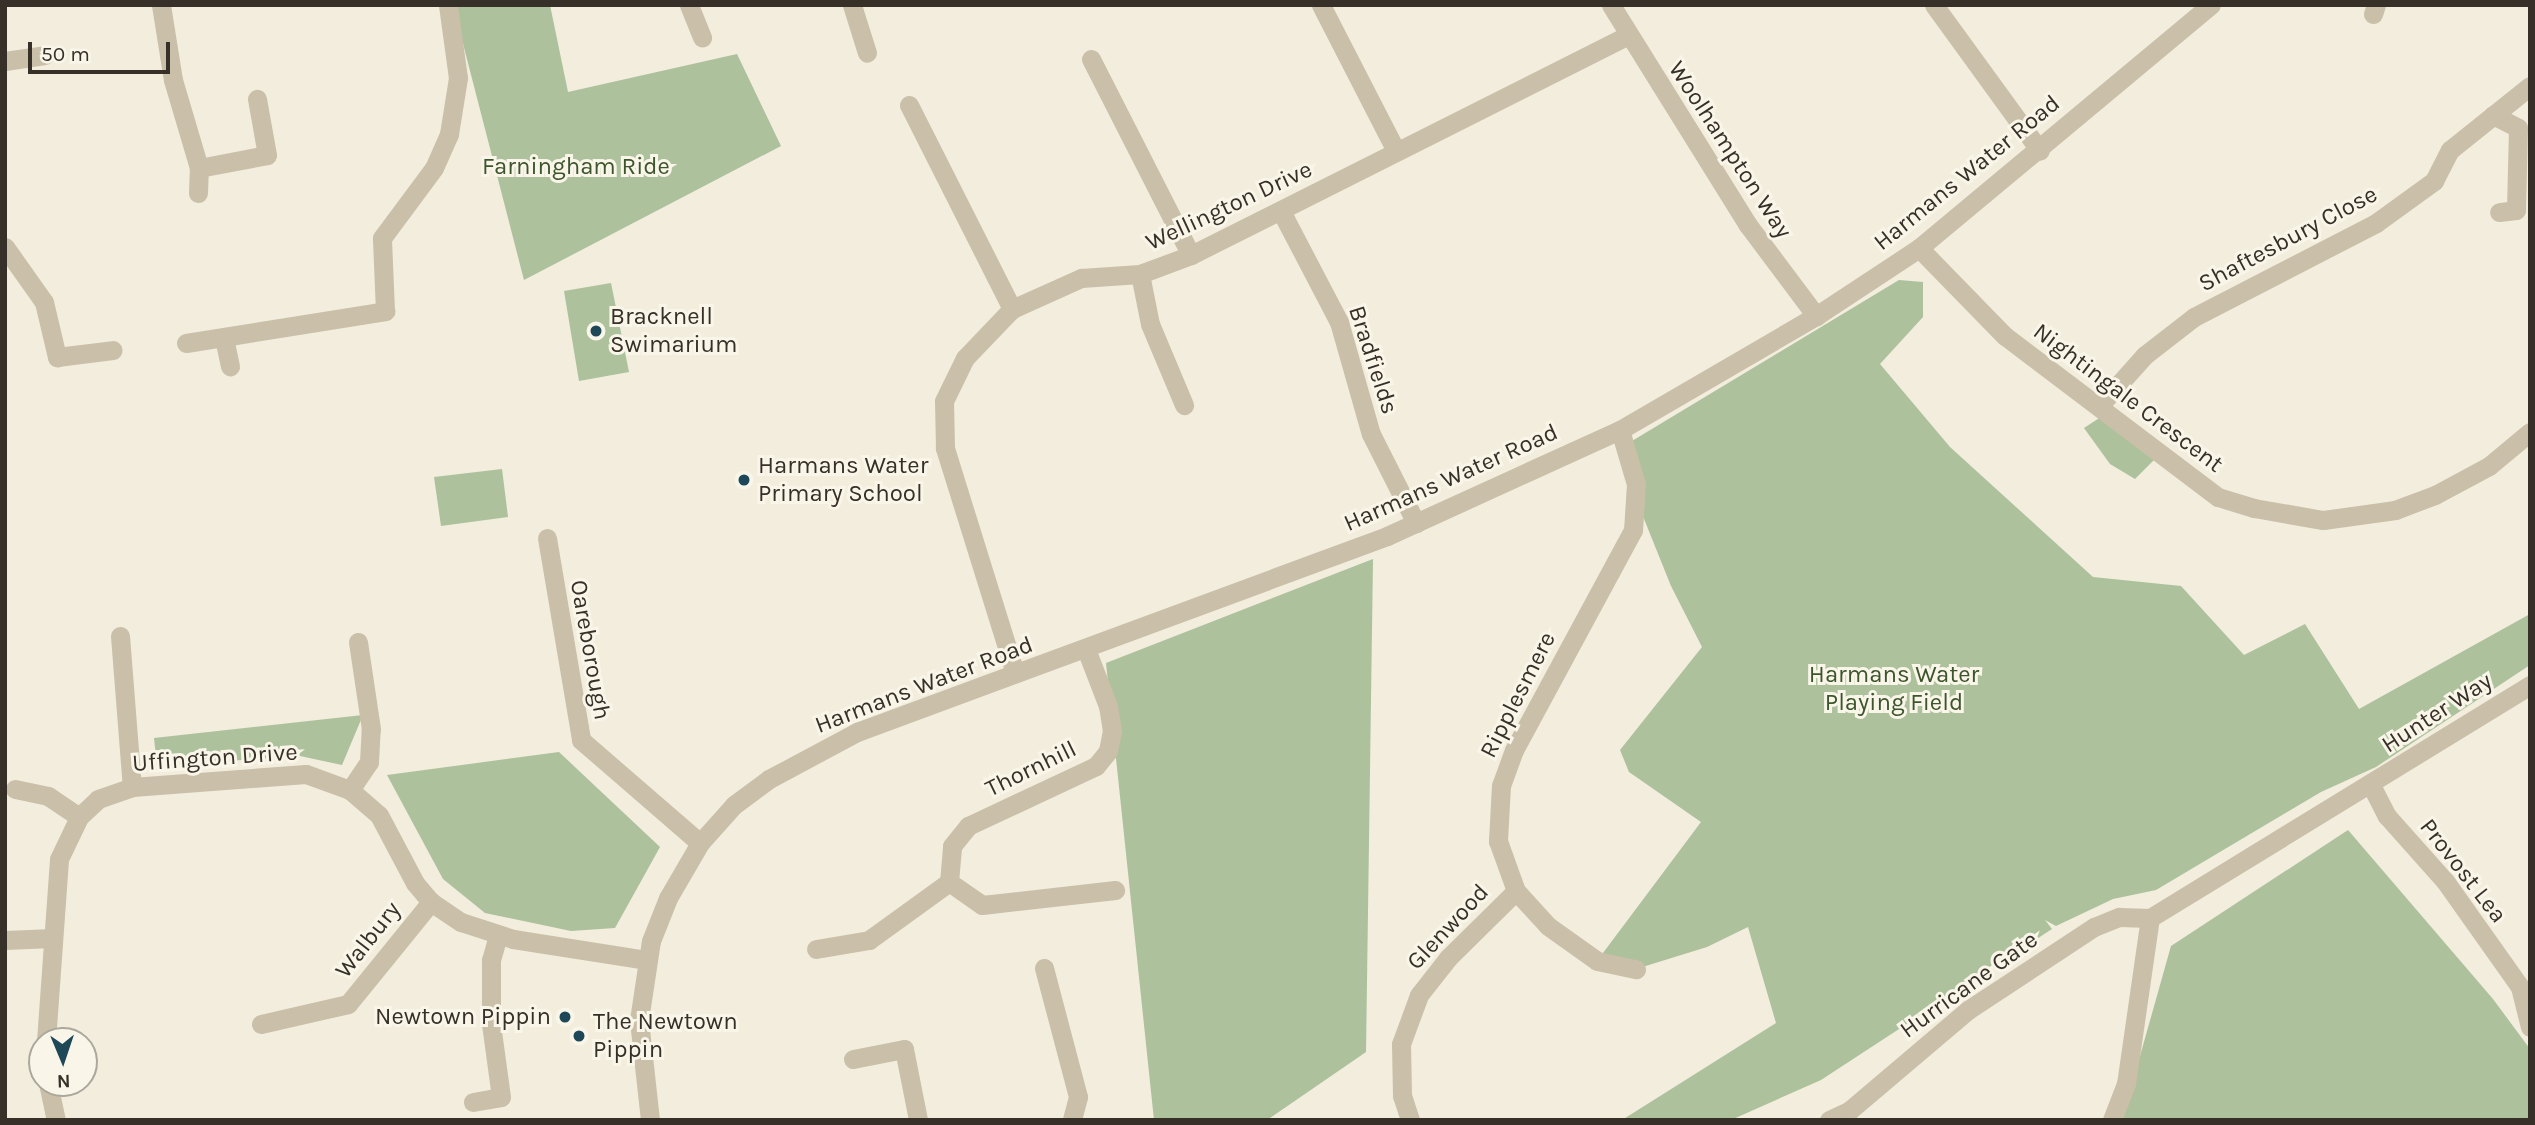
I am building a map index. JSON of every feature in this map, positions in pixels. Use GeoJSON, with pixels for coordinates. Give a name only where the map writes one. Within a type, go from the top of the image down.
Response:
{"type":"FeatureCollection","features":[{"type":"Feature","properties":{"kind":"street"},"geometry":{"type":"LineString","coordinates":[[161,5],[173,80],[199,168],[198,193]]}},
{"type":"Feature","properties":{"kind":"street"},"geometry":{"type":"LineString","coordinates":[[186,343],[385,311],[382,238],[434,168],[449,134],[458,78],[448,5]]}},
{"type":"Feature","properties":{"kind":"street"},"geometry":{"type":"LineString","coordinates":[[690,5],[702,38]]}},
{"type":"Feature","properties":{"kind":"street"},"geometry":{"type":"LineString","coordinates":[[852,5],[867,52]]}},
{"type":"Feature","properties":{"kind":"street"},"geometry":{"type":"LineString","coordinates":[[1321,5],[1395,149]]}},
{"type":"Feature","properties":{"kind":"street","name":"Woolhampton Way"},"geometry":{"type":"LineString","coordinates":[[1611,5],[1626,36],[1748,225],[1816,316]]}},
{"type":"Feature","properties":{"kind":"street"},"geometry":{"type":"LineString","coordinates":[[1934,5],[2040,151]]}},
{"type":"Feature","properties":{"kind":"street","name":"Harmans Water Road"},"geometry":{"type":"LineString","coordinates":[[649,1120],[639,1020],[648,960],[668,898],[700,843],[734,805],[797,762],[857,732],[1086,649],[1416,523],[1620,430],[1816,316],[1919,248],[2040,151],[2211,5]]}},
{"type":"Feature","properties":{"kind":"street","name":"Wellington Drive"},"geometry":{"type":"LineString","coordinates":[[1015,673],[945,448],[944,401],[965,358],[1012,309],[1081,278],[1140,274],[1191,255],[1282,213],[1395,149],[1626,36]]}},
{"type":"Feature","properties":{"kind":"street"},"geometry":{"type":"LineString","coordinates":[[5,61],[45,55]]}},
{"type":"Feature","properties":{"kind":"street"},"geometry":{"type":"LineString","coordinates":[[1091,60],[1191,255]]}},
{"type":"Feature","properties":{"kind":"street","name":"Shaftesbury Close"},"geometry":{"type":"LineString","coordinates":[[2101,404],[2145,355],[2194,317],[2376,223],[2434,181],[2450,149],[2530,86]]}},
{"type":"Feature","properties":{"kind":"street"},"geometry":{"type":"LineString","coordinates":[[257,99],[267,155]]}},
{"type":"Feature","properties":{"kind":"street"},"geometry":{"type":"LineString","coordinates":[[909,104],[1012,309]]}},
{"type":"Feature","properties":{"kind":"street"},"geometry":{"type":"LineString","coordinates":[[2493,115],[2518,128],[2516,209],[2499,212]]}},
{"type":"Feature","properties":{"kind":"street"},"geometry":{"type":"LineString","coordinates":[[199,168],[286,150]]}},
{"type":"Feature","properties":{"kind":"street","name":"Bradfields"},"geometry":{"type":"LineString","coordinates":[[1282,213],[1339,322],[1371,433],[1416,523]]}},
{"type":"Feature","properties":{"kind":"street"},"geometry":{"type":"LineString","coordinates":[[5,247],[44,302],[57,357],[113,350]]}},
{"type":"Feature","properties":{"kind":"street","name":"Nightingale Crescent"},"geometry":{"type":"LineString","coordinates":[[1919,248],[2005,336],[2101,404],[2218,497],[2292,517],[2323,520],[2395,510],[2435,495],[2489,466],[2530,432]]}},
{"type":"Feature","properties":{"kind":"street"},"geometry":{"type":"LineString","coordinates":[[1140,274],[1150,324],[1184,405]]}},
{"type":"Feature","properties":{"kind":"street"},"geometry":{"type":"LineString","coordinates":[[224,338],[230,366]]}},
{"type":"Feature","properties":{"kind":"street","name":"Ripplesmere"},"geometry":{"type":"LineString","coordinates":[[1620,430],[1636,484],[1633,530],[1514,750],[1501,785],[1498,841],[1516,891],[1548,926],[1583,954],[1636,969]]}},
{"type":"Feature","properties":{"kind":"street","name":"Oareborough"},"geometry":{"type":"LineString","coordinates":[[547,538],[570,693],[582,740],[700,843]]}},
{"type":"Feature","properties":{"kind":"street"},"geometry":{"type":"LineString","coordinates":[[120,636],[132,787]]}},
{"type":"Feature","properties":{"kind":"street"},"geometry":{"type":"LineString","coordinates":[[350,790],[369,762],[371,729],[358,642]]}},
{"type":"Feature","properties":{"kind":"street","name":"Thornhill"},"geometry":{"type":"LineString","coordinates":[[949,882],[952,846],[968,826],[1096,766],[1108,751],[1112,731],[1108,706],[1086,649]]}},
{"type":"Feature","properties":{"kind":"street","name":"Hunter Way"},"geometry":{"type":"LineString","coordinates":[[2371,785],[2530,685]]}},
{"type":"Feature","properties":{"kind":"street","name":"Uffington Drive"},"geometry":{"type":"LineString","coordinates":[[47,1027],[59,859],[79,817],[98,799],[132,787],[306,774],[350,790],[379,815],[415,883],[431,902],[461,922],[498,936],[648,960]]}},
{"type":"Feature","properties":{"kind":"street"},"geometry":{"type":"LineString","coordinates":[[2112,1120],[2126,1084],[2150,918],[2371,785]]}},
{"type":"Feature","properties":{"kind":"street","name":"Provost Lea"},"geometry":{"type":"LineString","coordinates":[[2371,785],[2387,816],[2445,880],[2520,987],[2530,1027]]}},
{"type":"Feature","properties":{"kind":"street"},"geometry":{"type":"LineString","coordinates":[[15,789],[48,796],[79,817]]}},
{"type":"Feature","properties":{"kind":"street"},"geometry":{"type":"LineString","coordinates":[[816,949],[869,940],[949,882],[982,905],[1115,890]]}},
{"type":"Feature","properties":{"kind":"street","name":"Glenwood"},"geometry":{"type":"LineString","coordinates":[[1410,1120],[1402,1096],[1401,1044],[1419,995],[1448,958],[1516,891]]}},
{"type":"Feature","properties":{"kind":"street","name":"Walbury"},"geometry":{"type":"LineString","coordinates":[[261,1024],[348,1004],[391,955],[415,917],[431,902]]}},
{"type":"Feature","properties":{"kind":"street","name":"Hurricane Gate"},"geometry":{"type":"LineString","coordinates":[[1829,1120],[1853,1115],[1968,1010],[2094,927],[2119,917],[2150,918]]}},
{"type":"Feature","properties":{"kind":"street"},"geometry":{"type":"LineString","coordinates":[[472,1102],[502,1097],[491,1024],[491,960],[498,936]]}},
{"type":"Feature","properties":{"kind":"street"},"geometry":{"type":"LineString","coordinates":[[5,940],[53,938]]}},
{"type":"Feature","properties":{"kind":"street"},"geometry":{"type":"LineString","coordinates":[[1044,968],[1078,1097],[1072,1120]]}},
{"type":"Feature","properties":{"kind":"street"},"geometry":{"type":"LineString","coordinates":[[853,1059],[904,1049],[918,1120]]}},
{"type":"Feature","properties":{"kind":"street"},"geometry":{"type":"LineString","coordinates":[[51,1097],[56,1120]]}},
{"type":"Feature","properties":{"kind":"green space","name":"Farningham Ride"},"geometry":{"type":"Polygon","coordinates":[[[453,5],[550,5],[568,92],[737,54],[781,146],[524,280],[453,5]]]}},
{"type":"Feature","properties":{"kind":"green space","name":"Harmans Water Playing Field"},"geometry":{"type":"Polygon","coordinates":[[[1899,280],[1923,282],[1923,317],[1880,364],[1950,447],[2093,577],[2181,586],[2244,655],[2305,624],[2359,709],[2530,614],[2530,665],[2376,767],[2321,792],[2156,890],[2113,899],[2056,926],[2045,920],[2052,929],[1821,1080],[1731,1120],[1622,1120],[1776,1023],[1748,927],[1707,947],[1636,969],[1597,961],[1701,822],[1629,772],[1620,750],[1702,647],[1671,586],[1636,499],[1627,444],[1899,280]]]}},
{"type":"Feature","properties":{"kind":"green space","name":"Bracknell Swimarium"},"geometry":{"type":"Polygon","coordinates":[[[611,283],[629,372],[579,381],[564,291],[611,283]]]}},
{"type":"Feature","properties":{"kind":"green space"},"geometry":{"type":"Polygon","coordinates":[[[2110,411],[2162,452],[2135,479],[2110,464],[2084,428],[2110,411]]]}},
{"type":"Feature","properties":{"kind":"green space"},"geometry":{"type":"Polygon","coordinates":[[[502,469],[508,517],[441,526],[434,477],[502,469]]]}},
{"type":"Feature","properties":{"kind":"green space"},"geometry":{"type":"Polygon","coordinates":[[[1373,559],[1366,1052],[1267,1120],[1154,1120],[1106,663],[1373,559]]]}},
{"type":"Feature","properties":{"kind":"green space"},"geometry":{"type":"Polygon","coordinates":[[[363,715],[342,765],[300,756],[157,766],[154,738],[363,715]]]}},
{"type":"Feature","properties":{"kind":"green space"},"geometry":{"type":"Polygon","coordinates":[[[559,752],[660,847],[615,928],[571,931],[485,913],[443,879],[387,775],[559,752]]]}},
{"type":"Feature","properties":{"kind":"green space"},"geometry":{"type":"Polygon","coordinates":[[[2348,830],[2493,999],[2530,1049],[2530,1120],[2122,1120],[2171,946],[2348,830]]]}},
{"type":"Feature","properties":{"kind":"place","name":"Bracknell Swimarium"},"geometry":{"type":"Point","coordinates":[596,331]}},
{"type":"Feature","properties":{"kind":"place","name":"Harmans Water Primary School"},"geometry":{"type":"Point","coordinates":[744,480]}},
{"type":"Feature","properties":{"kind":"place","name":"Newtown Pippin"},"geometry":{"type":"Point","coordinates":[565,1017]}},
{"type":"Feature","properties":{"kind":"place","name":"The Newtown Pippin"},"geometry":{"type":"Point","coordinates":[579,1036]}}]}
